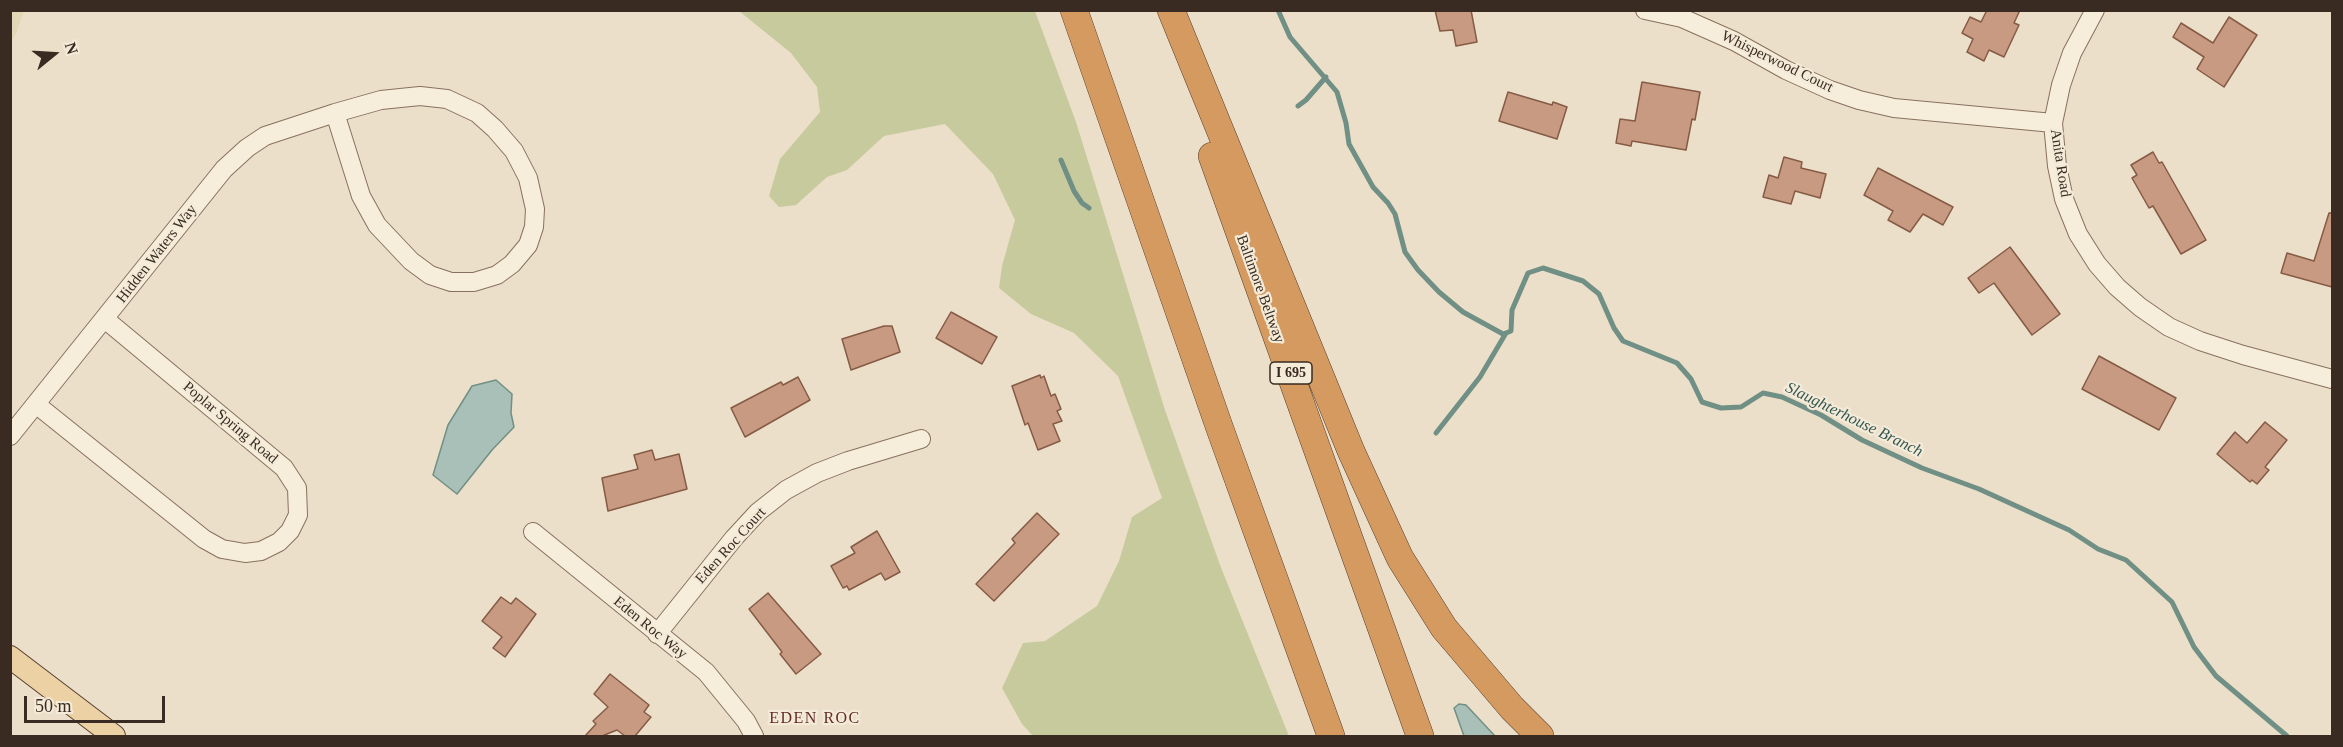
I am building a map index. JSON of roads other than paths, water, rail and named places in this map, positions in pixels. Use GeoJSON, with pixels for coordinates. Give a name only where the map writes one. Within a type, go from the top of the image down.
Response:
{"type":"FeatureCollection","features":[{"type":"Feature","properties":{"kind":"highway"},"geometry":{"type":"LineString","coordinates":[[1074,10],[1220,429],[1331,736]]}},
{"type":"Feature","properties":{"kind":"highway","name":"Baltimore Beltway"},"geometry":{"type":"LineString","coordinates":[[1161,10],[1398,681],[1420,736]]}},
{"type":"Feature","properties":{"kind":"highway"},"geometry":{"type":"LineString","coordinates":[[1171,10],[1351,451],[1400,558],[1444,628],[1512,708],[1540,736]]}},
{"type":"Feature","properties":{"kind":"main road"},"geometry":{"type":"LineString","coordinates":[[10,657],[112,736]]}},
{"type":"Feature","properties":{"kind":"street","name":"Whisperwood Court"},"geometry":{"type":"LineString","coordinates":[[1645,10],[1692,23],[1734,41],[1786,70],[1859,100],[1894,108],[2053,123]]}},
{"type":"Feature","properties":{"kind":"street","name":"Anita Road"},"geometry":{"type":"LineString","coordinates":[[2095,10],[2072,53],[2061,85],[2053,123],[2057,166],[2064,199],[2084,244],[2097,264],[2117,287],[2140,308],[2169,327],[2200,341],[2332,379]]}},
{"type":"Feature","properties":{"kind":"street","name":"Hidden Waters Way"},"geometry":{"type":"LineString","coordinates":[[10,436],[106,320],[224,169],[247,148],[265,136],[335,113],[381,100],[420,96],[447,99],[477,113],[514,151],[528,178],[535,209],[534,227],[528,245],[512,264],[497,275],[474,282],[451,282],[430,275],[411,261],[377,225],[362,196],[335,113]]}},
{"type":"Feature","properties":{"kind":"street","name":"Poplar Spring Road"},"geometry":{"type":"LineString","coordinates":[[37,405],[204,539],[222,549],[245,553],[261,551],[279,542],[290,531],[298,515],[297,488],[285,468],[106,320]]}},
{"type":"Feature","properties":{"kind":"street","name":"Eden Roc Court"},"geometry":{"type":"LineString","coordinates":[[657,634],[734,538],[758,512],[786,490],[817,472],[921,439]]}},
{"type":"Feature","properties":{"kind":"street","name":"Eden Roc Way"},"geometry":{"type":"LineString","coordinates":[[532,532],[706,672],[746,720],[754,736]]}},
{"type":"Feature","properties":{"kind":"water"},"geometry":{"type":"Polygon","coordinates":[[[496,380],[512,394],[511,413],[514,427],[492,450],[457,494],[433,475],[448,425],[472,386],[496,380]]]}},
{"type":"Feature","properties":{"kind":"water"},"geometry":{"type":"Polygon","coordinates":[[[1459,704],[1466,705],[1495,736],[1464,736],[1454,708],[1459,704]]]}},
{"type":"Feature","properties":{"kind":"waterway","name":"Slaughterhouse Branch"},"geometry":{"type":"LineString","coordinates":[[1278,10],[1290,37],[1337,92],[1349,144],[1373,187],[1395,214],[1405,252],[1439,292],[1463,312],[1503,334],[1511,331],[1512,310],[1528,273],[1543,268],[1583,281],[1599,294],[1614,328],[1623,341],[1677,363],[1691,379],[1702,402],[1721,408],[1741,407],[1763,393],[1782,397],[1821,415],[1862,440],[1922,468],[1979,489],[2069,530],[2098,549],[2126,560],[2172,602],[2194,647],[2216,676],[2287,736]]}},
{"type":"Feature","properties":{"kind":"waterway"},"geometry":{"type":"LineString","coordinates":[[1298,106],[1326,77]]}},
{"type":"Feature","properties":{"kind":"waterway"},"geometry":{"type":"LineString","coordinates":[[1061,160],[1074,191],[1082,203],[1089,208]]}},
{"type":"Feature","properties":{"kind":"waterway"},"geometry":{"type":"LineString","coordinates":[[1436,433],[1480,377],[1506,333]]}},
{"type":"Feature","properties":{"kind":"district","name":"EDEN ROC"},"geometry":{"type":"Point","coordinates":[815,719]}}]}
